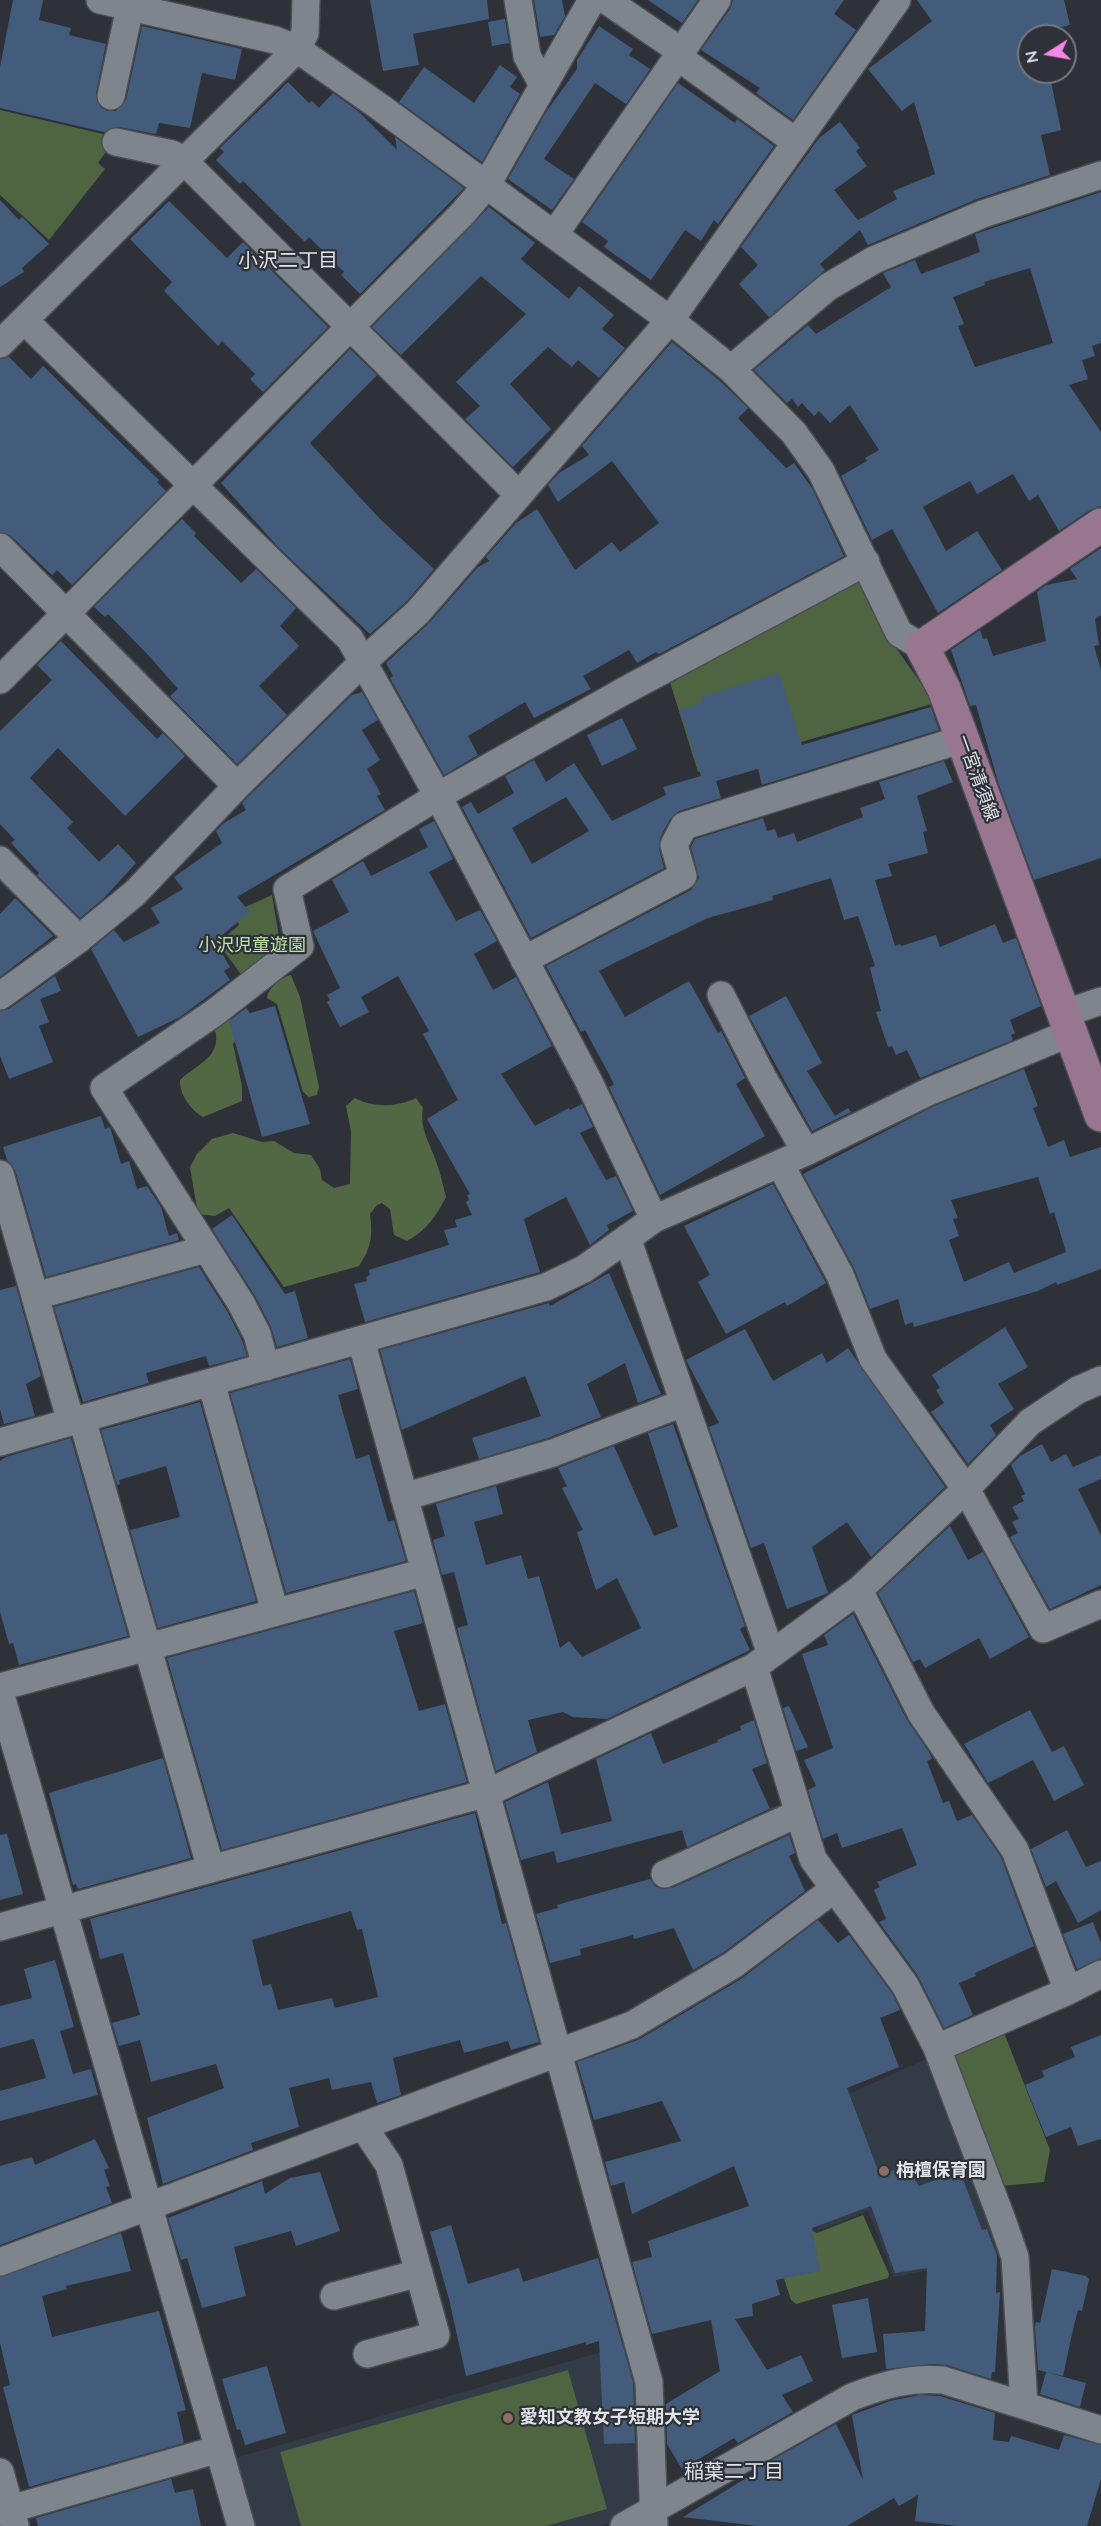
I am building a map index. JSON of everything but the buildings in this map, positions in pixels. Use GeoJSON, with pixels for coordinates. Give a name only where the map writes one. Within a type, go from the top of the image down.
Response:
{"type":"FeatureCollection","features":[{"type":"Feature","properties":{"kind":"main road"},"geometry":{"type":"LineString","coordinates":[[922,647],[1101,525]]}},
{"type":"Feature","properties":{"kind":"main road","name":"一宮清須線"},"geometry":{"type":"LineString","coordinates":[[922,647],[944,689],[1101,1115]]}},
{"type":"Feature","properties":{"kind":"street"},"geometry":{"type":"LineString","coordinates":[[100,0],[274,40],[297,49],[670,320],[731,369],[794,433],[821,471],[899,633],[922,647]]}},
{"type":"Feature","properties":{"kind":"street"},"geometry":{"type":"LineString","coordinates":[[0,344],[297,49],[305,33],[306,0]]}},
{"type":"Feature","properties":{"kind":"street"},"geometry":{"type":"LineString","coordinates":[[518,0],[527,56],[543,85]]}},
{"type":"Feature","properties":{"kind":"street"},"geometry":{"type":"LineString","coordinates":[[0,680],[486,186],[592,0]]}},
{"type":"Feature","properties":{"kind":"street"},"geometry":{"type":"LineString","coordinates":[[606,0],[796,142]]}},
{"type":"Feature","properties":{"kind":"street"},"geometry":{"type":"LineString","coordinates":[[554,235],[717,0]]}},
{"type":"Feature","properties":{"kind":"street"},"geometry":{"type":"LineString","coordinates":[[0,996],[79,939],[135,893],[237,786],[363,662],[418,612],[670,320],[897,0]]}},
{"type":"Feature","properties":{"kind":"street"},"geometry":{"type":"LineString","coordinates":[[111,96],[130,7]]}},
{"type":"Feature","properties":{"kind":"street"},"geometry":{"type":"LineString","coordinates":[[116,142],[171,154],[184,161],[518,494]]}},
{"type":"Feature","properties":{"kind":"street"},"geometry":{"type":"LineString","coordinates":[[731,369],[828,287],[874,260],[982,214],[1101,175]]}},
{"type":"Feature","properties":{"kind":"street"},"geometry":{"type":"LineString","coordinates":[[24,320],[350,639],[438,796],[588,1080],[654,1219]]}},
{"type":"Feature","properties":{"kind":"street"},"geometry":{"type":"LineString","coordinates":[[0,547],[237,786]]}},
{"type":"Feature","properties":{"kind":"street"},"geometry":{"type":"LineString","coordinates":[[266,1367],[257,1334],[242,1303],[104,1088],[214,1013],[300,946],[287,889],[438,796],[624,691],[866,562]]}},
{"type":"Feature","properties":{"kind":"street"},"geometry":{"type":"LineString","coordinates":[[524,960],[683,876],[674,845],[684,826],[963,739]]}},
{"type":"Feature","properties":{"kind":"street"},"geometry":{"type":"LineString","coordinates":[[0,860],[79,939]]}},
{"type":"Feature","properties":{"kind":"street"},"geometry":{"type":"LineString","coordinates":[[721,994],[762,1076],[806,1152]]}},
{"type":"Feature","properties":{"kind":"street"},"geometry":{"type":"LineString","coordinates":[[0,1442],[546,1287],[584,1269],[654,1219],[806,1152],[1067,1024],[1101,1001]]}},
{"type":"Feature","properties":{"kind":"street"},"geometry":{"type":"LineString","coordinates":[[780,1164],[840,1275],[873,1359],[966,1489],[1043,1629],[1101,1604]]}},
{"type":"Feature","properties":{"kind":"street"},"geometry":{"type":"LineString","coordinates":[[0,1174],[35,1296],[148,1647],[211,1869]]}},
{"type":"Feature","properties":{"kind":"street"},"geometry":{"type":"LineString","coordinates":[[627,1238],[683,1403],[763,1661],[799,1813],[813,1859],[905,1985],[937,2048],[1015,2257],[1024,2405]]}},
{"type":"Feature","properties":{"kind":"street"},"geometry":{"type":"LineString","coordinates":[[35,1296],[206,1249]]}},
{"type":"Feature","properties":{"kind":"street"},"geometry":{"type":"LineString","coordinates":[[360,1340],[648,2382],[654,2519]]}},
{"type":"Feature","properties":{"kind":"street"},"geometry":{"type":"LineString","coordinates":[[0,1927],[487,1793],[763,1661],[859,1590],[966,1489],[1030,1422],[1078,1390],[1101,1380]]}},
{"type":"Feature","properties":{"kind":"street"},"geometry":{"type":"LineString","coordinates":[[211,1382],[275,1612]]}},
{"type":"Feature","properties":{"kind":"street"},"geometry":{"type":"LineString","coordinates":[[404,1497],[553,1453],[683,1403]]}},
{"type":"Feature","properties":{"kind":"street"},"geometry":{"type":"LineString","coordinates":[[0,1687],[425,1572]]}},
{"type":"Feature","properties":{"kind":"street"},"geometry":{"type":"LineString","coordinates":[[859,1590],[921,1713],[1015,1850],[1068,1991]]}},
{"type":"Feature","properties":{"kind":"street"},"geometry":{"type":"LineString","coordinates":[[0,1692],[241,2526]]}},
{"type":"Feature","properties":{"kind":"street"},"geometry":{"type":"LineString","coordinates":[[665,1874],[799,1813]]}},
{"type":"Feature","properties":{"kind":"street"},"geometry":{"type":"LineString","coordinates":[[0,2262],[632,2025],[733,1965],[834,1889]]}},
{"type":"Feature","properties":{"kind":"street"},"geometry":{"type":"LineString","coordinates":[[937,2048],[1068,1991],[1101,1974]]}},
{"type":"Feature","properties":{"kind":"street"},"geometry":{"type":"LineString","coordinates":[[363,2126],[389,2165],[436,2335],[367,2354]]}},
{"type":"Feature","properties":{"kind":"street"},"geometry":{"type":"LineString","coordinates":[[334,2296],[419,2273]]}},
{"type":"Feature","properties":{"kind":"street"},"geometry":{"type":"LineString","coordinates":[[624,2526],[654,2519],[852,2397],[883,2385],[919,2378],[944,2380],[1101,2430]]}},
{"type":"Feature","properties":{"kind":"street"},"geometry":{"type":"LineString","coordinates":[[0,2472],[9,2516],[219,2449]]}},
{"type":"Feature","properties":{"kind":"shaded area","name":"栴檀保育園"},"geometry":{"type":"Polygon","coordinates":[[[810,2003],[851,2093],[930,2057],[1004,2255],[894,2277],[868,2211],[818,2231],[779,2131],[810,2003]]]}},
{"type":"Feature","properties":{"kind":"shaded area","name":"愛知文教女子短期大学"},"geometry":{"type":"Polygon","coordinates":[[[629,2344],[638,2376],[645,2505],[601,2526],[251,2526],[232,2459],[629,2344]]]}},
{"type":"Feature","properties":{"kind":"green space"},"geometry":{"type":"Polygon","coordinates":[[[0,110],[116,137],[98,163],[105,169],[49,240],[0,195],[0,110]]]}},
{"type":"Feature","properties":{"kind":"green space"},"geometry":{"type":"Polygon","coordinates":[[[853,579],[865,582],[896,648],[935,703],[698,772],[669,679],[853,579]]]}},
{"type":"Feature","properties":{"kind":"green space","name":"小沢児童遊園"},"geometry":{"type":"Polygon","coordinates":[[[272,895],[279,937],[275,958],[246,981],[218,943],[239,925],[234,912],[272,895]]]}},
{"type":"Feature","properties":{"kind":"green space"},"geometry":{"type":"Polygon","coordinates":[[[291,975],[300,997],[319,1087],[317,1095],[309,1097],[303,1092],[277,1004],[267,998],[270,990],[276,984],[291,975]]]}},
{"type":"Feature","properties":{"kind":"green space"},"geometry":{"type":"Polygon","coordinates":[[[236,1019],[237,1038],[233,1044],[242,1086],[242,1101],[203,1117],[187,1101],[181,1091],[180,1080],[211,1053],[215,1047],[215,1030],[227,1020],[236,1019]]]}},
{"type":"Feature","properties":{"kind":"green space"},"geometry":{"type":"Polygon","coordinates":[[[355,1098],[386,1105],[416,1098],[423,1108],[424,1130],[446,1197],[430,1222],[420,1233],[407,1241],[394,1235],[390,1209],[382,1203],[377,1205],[370,1214],[370,1242],[359,1266],[284,1287],[229,1208],[215,1216],[198,1214],[190,1167],[197,1154],[212,1139],[233,1133],[262,1142],[274,1141],[294,1153],[311,1155],[320,1169],[322,1180],[334,1188],[350,1184],[351,1131],[346,1106],[355,1098]]]}},
{"type":"Feature","properties":{"kind":"green space"},"geometry":{"type":"Polygon","coordinates":[[[1001,2025],[1050,2150],[1044,2182],[1001,2186],[949,2048],[1001,2025]]]}},
{"type":"Feature","properties":{"kind":"green space"},"geometry":{"type":"Polygon","coordinates":[[[863,2215],[889,2274],[888,2278],[796,2304],[791,2300],[775,2251],[809,2229],[817,2233],[863,2215]]]}},
{"type":"Feature","properties":{"kind":"green space","name":"愛知文教女子短期大学"},"geometry":{"type":"Polygon","coordinates":[[[568,2370],[607,2509],[546,2526],[301,2526],[280,2452],[568,2370]]]}},
{"type":"Feature","properties":{"kind":"place","name":"栴檀保育園"},"geometry":{"type":"Point","coordinates":[884,2171]}},
{"type":"Feature","properties":{"kind":"place","name":"愛知文教女子短期大学"},"geometry":{"type":"Point","coordinates":[508,2418]}},
{"type":"Feature","properties":{"kind":"district","name":"小沢二丁目"},"geometry":{"type":"Point","coordinates":[288,261]}},
{"type":"Feature","properties":{"kind":"district","name":"稲葉二丁目"},"geometry":{"type":"Point","coordinates":[734,2472]}}]}
